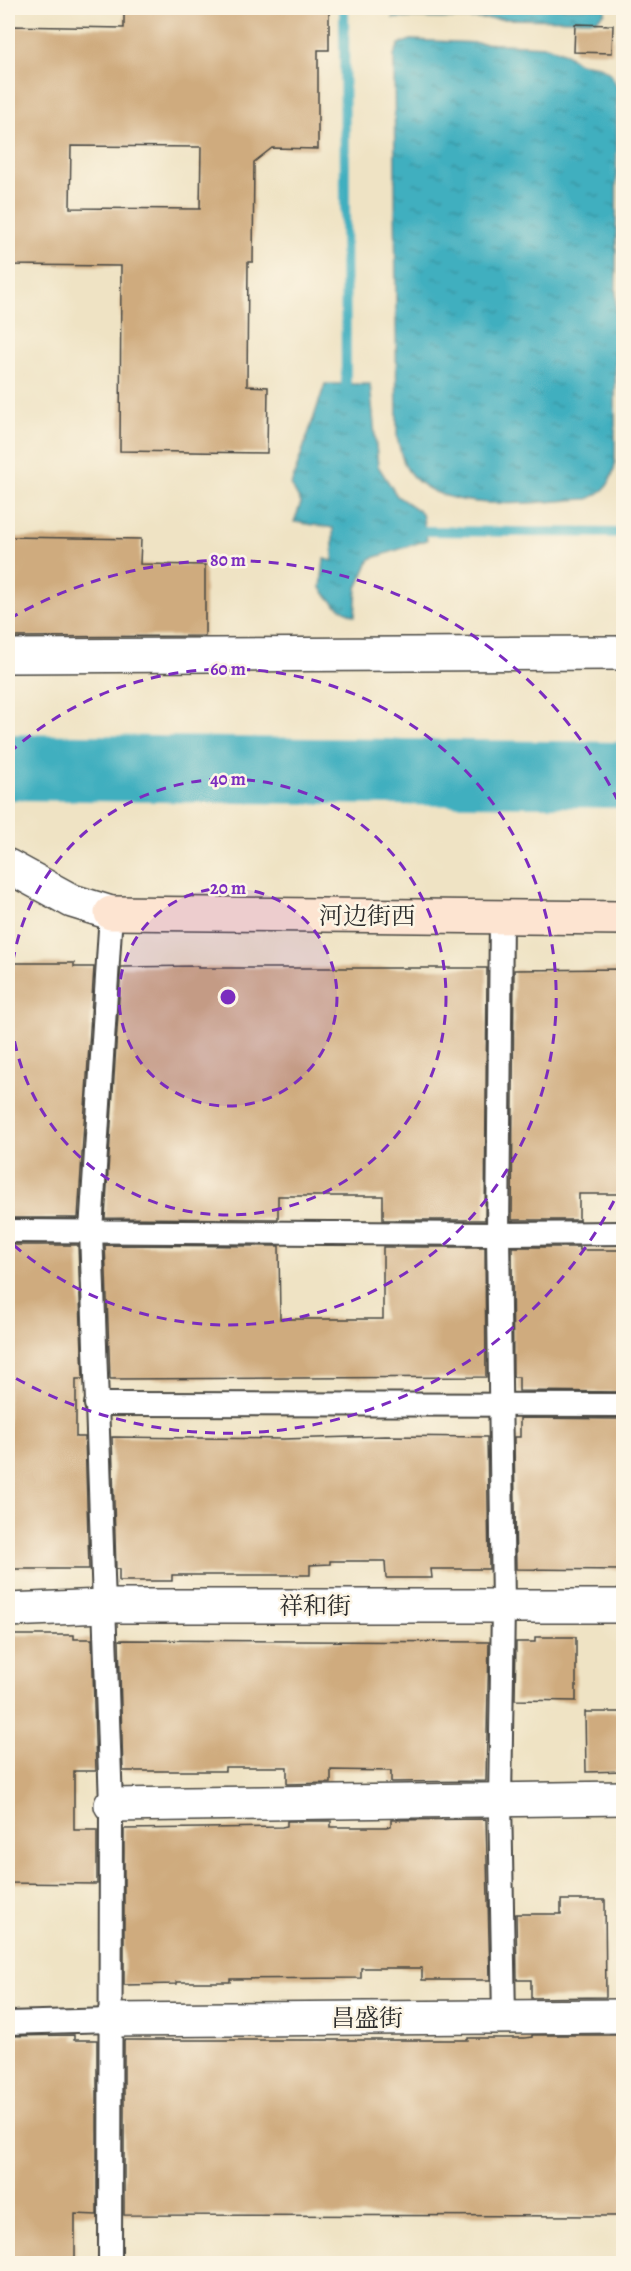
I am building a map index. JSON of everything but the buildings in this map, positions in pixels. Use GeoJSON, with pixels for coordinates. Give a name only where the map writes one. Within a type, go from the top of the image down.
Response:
{"type":"FeatureCollection","features":[{"type":"Feature","properties":{"kind":"street"},"geometry":{"type":"LineString","coordinates":[[8,656],[624,652]]}},
{"type":"Feature","properties":{"kind":"street"},"geometry":{"type":"LineString","coordinates":[[8,866],[72,902],[111,913]]}},
{"type":"Feature","properties":{"kind":"street","name":"河边街西"},"geometry":{"type":"LineString","coordinates":[[111,913],[624,918]]}},
{"type":"Feature","properties":{"kind":"street","name":"祥和街"},"geometry":{"type":"LineString","coordinates":[[8,1610],[103,1606],[624,1606]]}},
{"type":"Feature","properties":{"kind":"street"},"geometry":{"type":"LineString","coordinates":[[111,1805],[624,1798]]}},
{"type":"Feature","properties":{"kind":"street","name":"昌盛街"},"geometry":{"type":"LineString","coordinates":[[111,2020],[624,2016]]}},
{"type":"Feature","properties":{"kind":"lane"},"geometry":{"type":"LineString","coordinates":[[110,2264],[111,1805],[91,1231],[111,913]]}},
{"type":"Feature","properties":{"kind":"lane"},"geometry":{"type":"LineString","coordinates":[[501,917],[498,1234],[503,1606],[500,1800],[504,2017]]}},
{"type":"Feature","properties":{"kind":"lane"},"geometry":{"type":"LineString","coordinates":[[8,1231],[624,1233]]}},
{"type":"Feature","properties":{"kind":"lane"},"geometry":{"type":"LineString","coordinates":[[96,1404],[624,1405]]}},
{"type":"Feature","properties":{"kind":"lane"},"geometry":{"type":"LineString","coordinates":[[8,2023],[111,2020]]}},
{"type":"Feature","properties":{"kind":"water"},"geometry":{"type":"Polygon","coordinates":[[[393,8],[605,8],[605,13],[596,20],[393,18],[393,8]]]}},
{"type":"Feature","properties":{"kind":"water"},"geometry":{"type":"Polygon","coordinates":[[[411,40],[546,46],[563,52],[579,63],[599,66],[611,74],[617,87],[615,465],[607,486],[600,493],[588,499],[517,503],[465,501],[442,495],[422,484],[403,462],[397,438],[394,55],[399,44],[411,40]]]}},
{"type":"Feature","properties":{"kind":"water"},"geometry":{"type":"Polygon","coordinates":[[[325,384],[370,384],[378,466],[397,496],[422,513],[427,540],[370,559],[357,588],[355,616],[336,605],[321,588],[324,559],[333,561],[333,528],[294,522],[301,503],[291,485],[325,384]]]}},
{"type":"Feature","properties":{"kind":"waterway"},"geometry":{"type":"LineString","coordinates":[[344,8],[346,394]]}},
{"type":"Feature","properties":{"kind":"waterway"},"geometry":{"type":"LineString","coordinates":[[424,531],[624,533]]}},
{"type":"Feature","properties":{"kind":"waterway"},"geometry":{"type":"LineString","coordinates":[[8,767],[624,775]]}}]}
